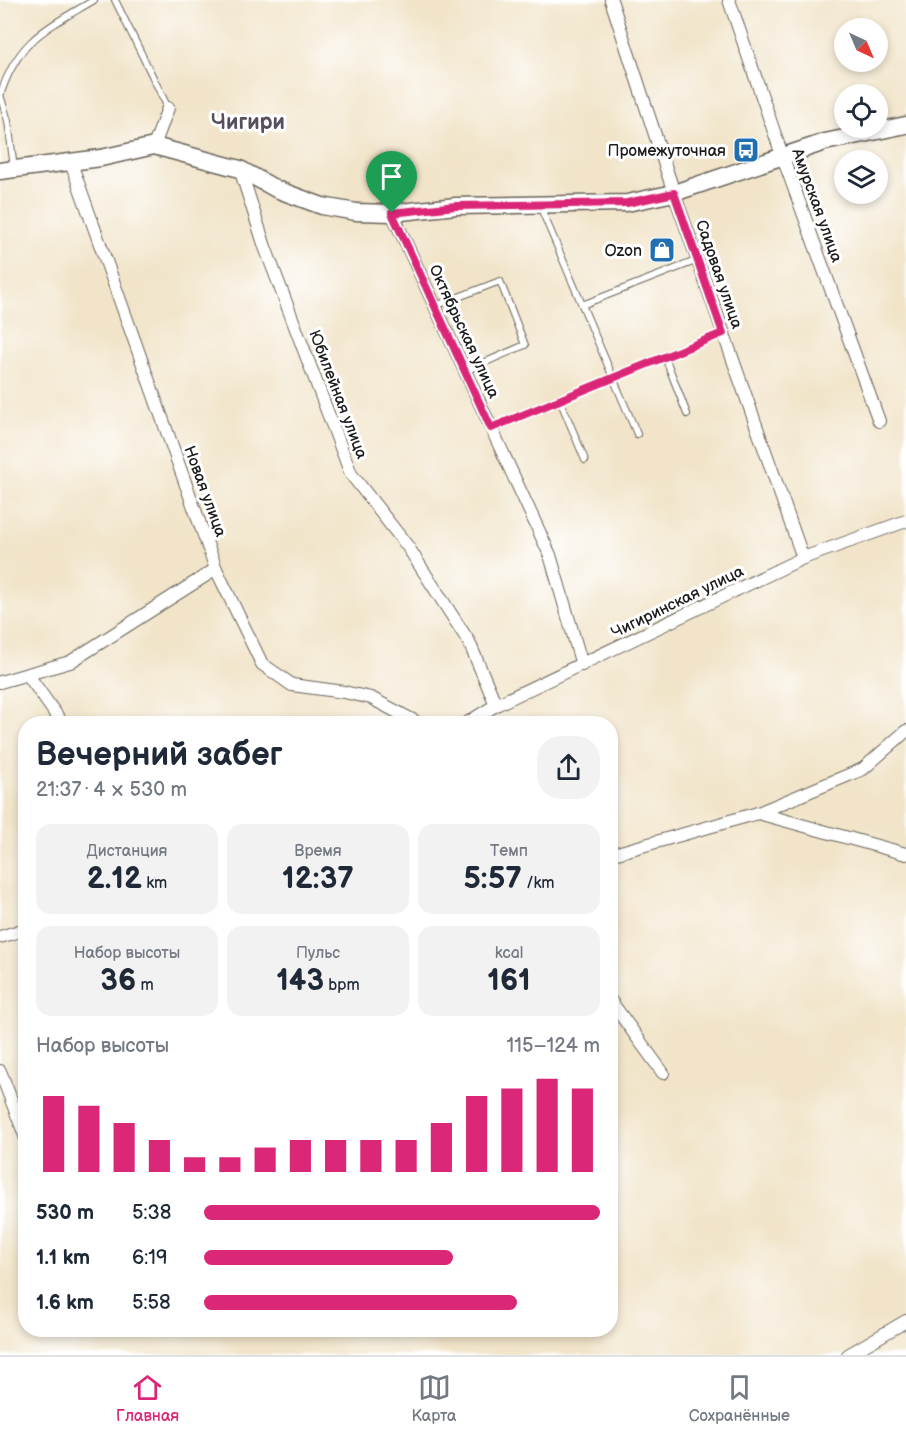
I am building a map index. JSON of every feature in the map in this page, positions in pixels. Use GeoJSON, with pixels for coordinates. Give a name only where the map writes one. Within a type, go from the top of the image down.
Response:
{"type":"FeatureCollection","features":[{"type":"Feature","properties":{"kind":"street","name":"Садовая улица"},"geometry":{"type":"LineString","coordinates":[[611,0],[674,193],[803,558]]}},
{"type":"Feature","properties":{"kind":"street","name":"Амурская улица"},"geometry":{"type":"LineString","coordinates":[[729,0],[782,155],[879,421]]}},
{"type":"Feature","properties":{"kind":"street"},"geometry":{"type":"LineString","coordinates":[[154,146],[168,108]]}},
{"type":"Feature","properties":{"kind":"street"},"geometry":{"type":"LineString","coordinates":[[7,170],[71,163],[154,146],[240,169],[276,189],[322,206],[356,212],[392,213],[456,206],[627,203],[674,193],[825,142],[906,125]]}},
{"type":"Feature","properties":{"kind":"street","name":"Новая улица"},"geometry":{"type":"LineString","coordinates":[[71,163],[216,569],[265,669],[292,685],[304,689],[344,692],[371,699],[404,716]]}},
{"type":"Feature","properties":{"kind":"street","name":"Юбилейная улица"},"geometry":{"type":"LineString","coordinates":[[240,169],[265,247],[351,474],[408,547],[463,632],[496,705]]}},
{"type":"Feature","properties":{"kind":"street","name":"Октябрьская улица"},"geometry":{"type":"LineString","coordinates":[[392,213],[550,555],[582,665]]}},
{"type":"Feature","properties":{"kind":"street","name":"Чигиринская улица"},"geometry":{"type":"LineString","coordinates":[[478,716],[496,705],[803,558],[906,521]]}},
{"type":"Feature","properties":{"kind":"street"},"geometry":{"type":"LineString","coordinates":[[1,679],[28,675],[70,662],[216,569]]}},
{"type":"Feature","properties":{"kind":"street"},"geometry":{"type":"LineString","coordinates":[[28,675],[57,716]]}},
{"type":"Feature","properties":{"kind":"street"},"geometry":{"type":"LineString","coordinates":[[618,853],[758,813],[863,769],[906,731]]}},
{"type":"Feature","properties":{"kind":"street"},"geometry":{"type":"LineString","coordinates":[[758,813],[906,854]]}},
{"type":"Feature","properties":{"kind":"street"},"geometry":{"type":"LineString","coordinates":[[0,937],[18,931]]}},
{"type":"Feature","properties":{"kind":"street"},"geometry":{"type":"LineString","coordinates":[[618,1011],[663,1073]]}},
{"type":"Feature","properties":{"kind":"street"},"geometry":{"type":"LineString","coordinates":[[0,1071],[18,1117]]}},
{"type":"Feature","properties":{"kind":"street"},"geometry":{"type":"LineString","coordinates":[[848,1355],[906,1321]]}},
{"type":"Feature","properties":{"kind":"lane"},"geometry":{"type":"LineString","coordinates":[[7,170],[8,122],[0,95],[9,69],[25,47],[41,32],[94,0]]}},
{"type":"Feature","properties":{"kind":"lane"},"geometry":{"type":"LineString","coordinates":[[115,0],[168,108]]}},
{"type":"Feature","properties":{"kind":"lane"},"geometry":{"type":"LineString","coordinates":[[539,205],[637,434]]}},
{"type":"Feature","properties":{"kind":"lane"},"geometry":{"type":"LineString","coordinates":[[582,305],[698,260]]}},
{"type":"Feature","properties":{"kind":"lane"},"geometry":{"type":"LineString","coordinates":[[434,306],[500,281],[525,345],[465,371]]}},
{"type":"Feature","properties":{"kind":"lane"},"geometry":{"type":"LineString","coordinates":[[491,428],[723,333]]}},
{"type":"Feature","properties":{"kind":"lane"},"geometry":{"type":"LineString","coordinates":[[665,357],[687,414]]}},
{"type":"Feature","properties":{"kind":"lane"},"geometry":{"type":"LineString","coordinates":[[560,400],[585,460]]}},
{"type":"Feature","properties":{"kind":"place","name":"Промежуточная"},"geometry":{"type":"Point","coordinates":[746,150]}},
{"type":"Feature","properties":{"kind":"place","name":"Ozon"},"geometry":{"type":"Point","coordinates":[662,250]}},
{"type":"Feature","properties":{"kind":"district","name":"Чигири"},"geometry":{"type":"Point","coordinates":[248,121]}},
{"type":"Feature","properties":{"kind":"route"},"geometry":{"type":"LineString","coordinates":[[674,193],[723,333],[491,428],[392,213],[456,206],[627,203],[674,193]]}}]}
